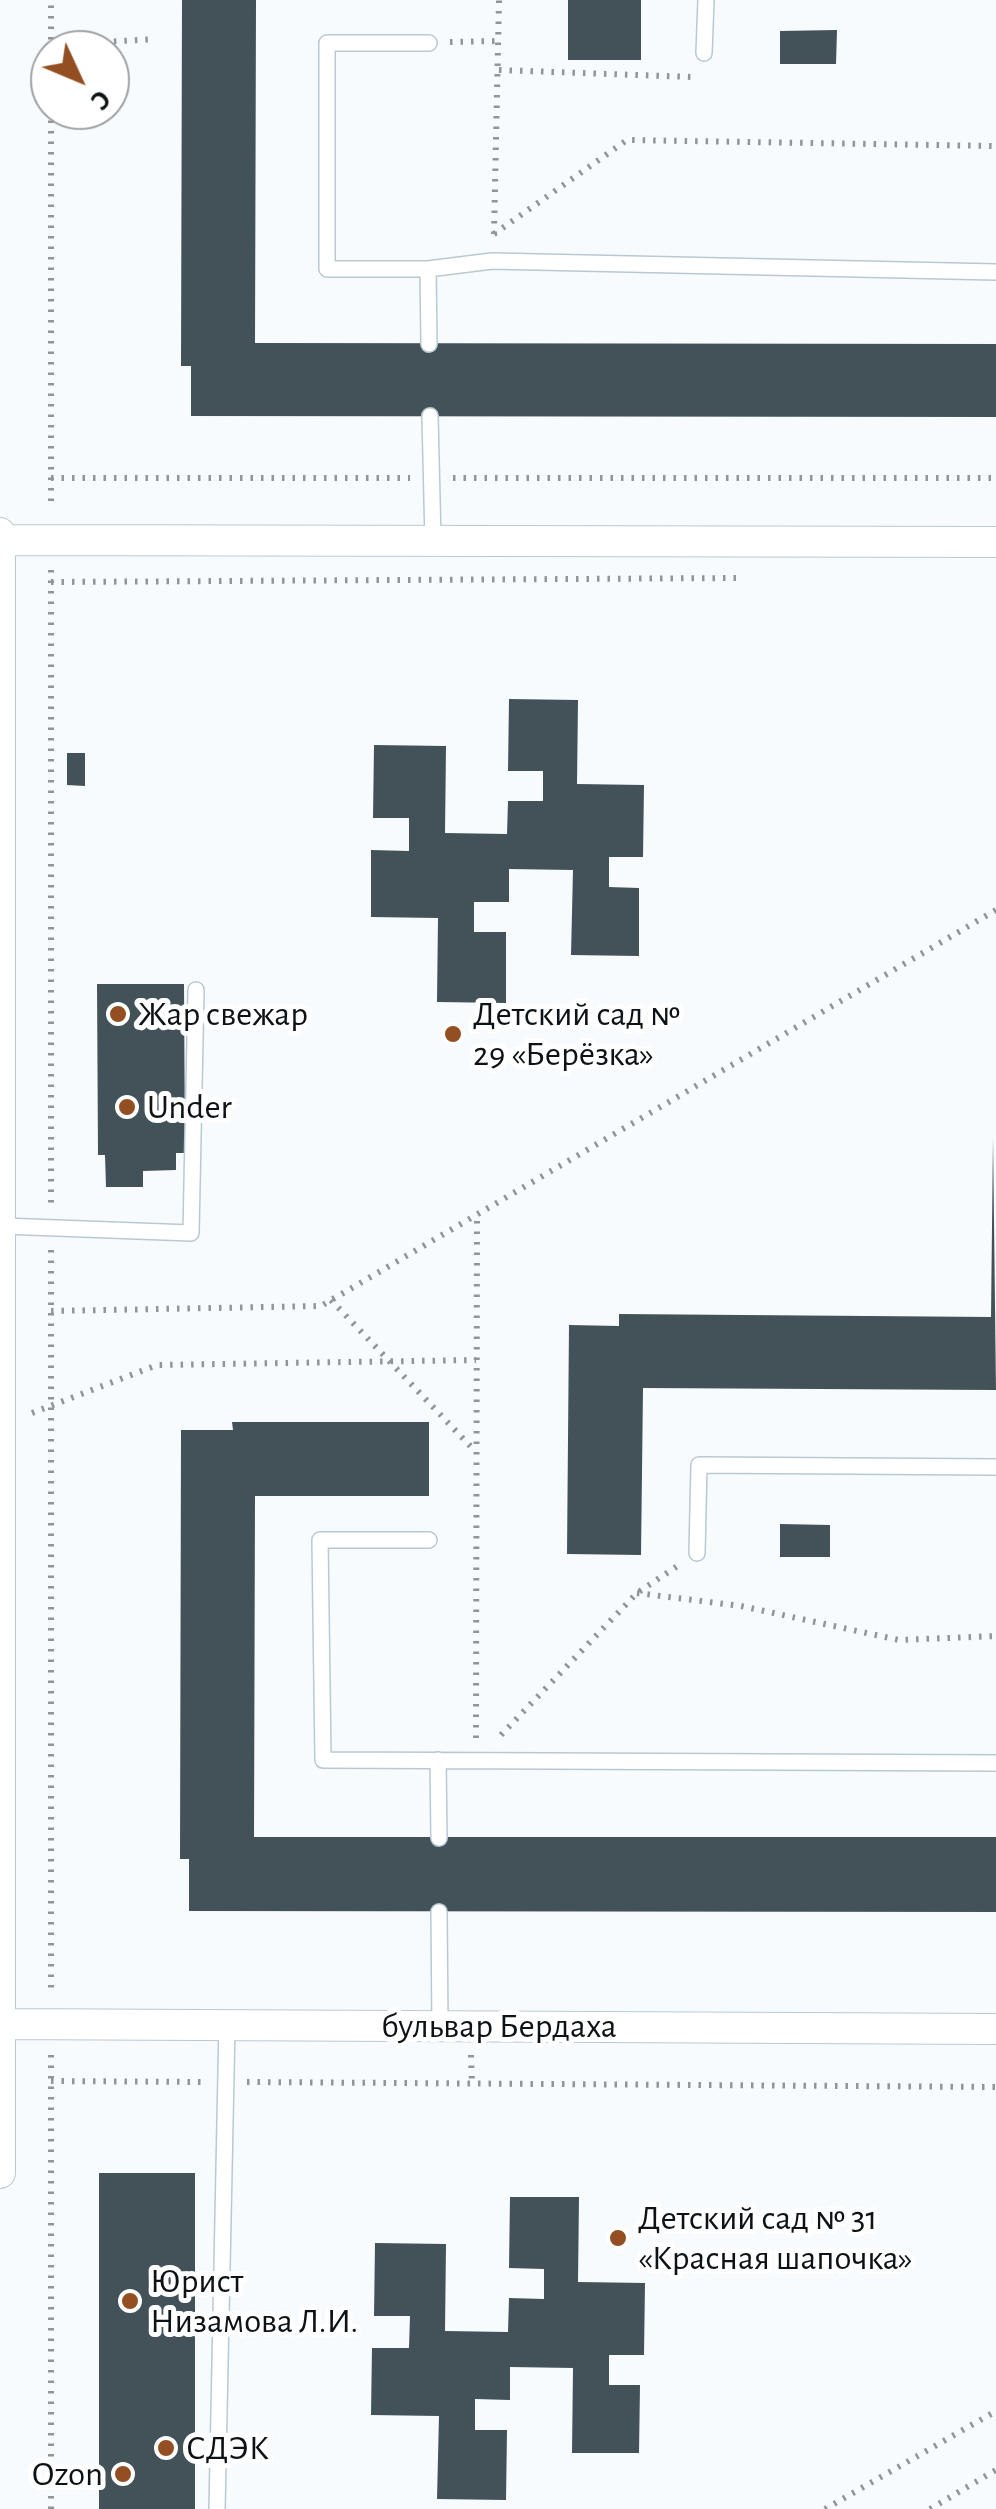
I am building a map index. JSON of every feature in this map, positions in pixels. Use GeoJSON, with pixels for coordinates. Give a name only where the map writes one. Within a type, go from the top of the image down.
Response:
{"type":"FeatureCollection","features":[{"type":"Feature","properties":{"kind":"street"},"geometry":{"type":"LineString","coordinates":[[0,2173],[2,537],[996,542]]}},
{"type":"Feature","properties":{"kind":"street","name":"бульвар Бердаха"},"geometry":{"type":"LineString","coordinates":[[2,2024],[996,2029]]}},
{"type":"Feature","properties":{"kind":"lane"},"geometry":{"type":"LineString","coordinates":[[704,53],[706,0]]}},
{"type":"Feature","properties":{"kind":"lane"},"geometry":{"type":"LineString","coordinates":[[428,43],[327,44],[327,269],[428,269],[492,262],[996,272]]}},
{"type":"Feature","properties":{"kind":"lane"},"geometry":{"type":"LineString","coordinates":[[428,269],[429,344]]}},
{"type":"Feature","properties":{"kind":"lane"},"geometry":{"type":"LineString","coordinates":[[430,416],[432,542]]}},
{"type":"Feature","properties":{"kind":"lane"},"geometry":{"type":"LineString","coordinates":[[2,1226],[191,1232],[196,990]]}},
{"type":"Feature","properties":{"kind":"lane"},"geometry":{"type":"LineString","coordinates":[[697,1553],[699,1465],[996,1467]]}},
{"type":"Feature","properties":{"kind":"lane"},"geometry":{"type":"LineString","coordinates":[[429,1540],[320,1540],[324,1760],[996,1763]]}},
{"type":"Feature","properties":{"kind":"lane"},"geometry":{"type":"LineString","coordinates":[[438,1760],[439,1838]]}},
{"type":"Feature","properties":{"kind":"lane"},"geometry":{"type":"LineString","coordinates":[[440,1912],[440,2026]]}},
{"type":"Feature","properties":{"kind":"lane"},"geometry":{"type":"LineString","coordinates":[[217,2509],[227,2025]]}},
{"type":"Feature","properties":{"kind":"path"},"geometry":{"type":"LineString","coordinates":[[51,0],[51,30]]}},
{"type":"Feature","properties":{"kind":"path"},"geometry":{"type":"LineString","coordinates":[[492,262],[499,0]]}},
{"type":"Feature","properties":{"kind":"path"},"geometry":{"type":"LineString","coordinates":[[130,41],[154,39]]}},
{"type":"Feature","properties":{"kind":"path"},"geometry":{"type":"LineString","coordinates":[[428,43],[499,41]]}},
{"type":"Feature","properties":{"kind":"path"},"geometry":{"type":"LineString","coordinates":[[499,70],[704,77],[704,53]]}},
{"type":"Feature","properties":{"kind":"path"},"geometry":{"type":"LineString","coordinates":[[51,130],[51,2509]]}},
{"type":"Feature","properties":{"kind":"path"},"geometry":{"type":"LineString","coordinates":[[494,234],[626,140],[996,146]]}},
{"type":"Feature","properties":{"kind":"path"},"geometry":{"type":"LineString","coordinates":[[51,478],[996,478]]}},
{"type":"Feature","properties":{"kind":"path"},"geometry":{"type":"LineString","coordinates":[[51,582],[760,578]]}},
{"type":"Feature","properties":{"kind":"path"},"geometry":{"type":"LineString","coordinates":[[51,1311],[321,1306],[996,910]]}},
{"type":"Feature","properties":{"kind":"path"},"geometry":{"type":"LineString","coordinates":[[476,1761],[478,1215]]}},
{"type":"Feature","properties":{"kind":"path"},"geometry":{"type":"LineString","coordinates":[[331,1300],[476,1452]]}},
{"type":"Feature","properties":{"kind":"path"},"geometry":{"type":"LineString","coordinates":[[51,1406],[157,1365],[476,1360]]}},
{"type":"Feature","properties":{"kind":"path"},"geometry":{"type":"LineString","coordinates":[[476,1761],[637,1593],[697,1553]]}},
{"type":"Feature","properties":{"kind":"path"},"geometry":{"type":"LineString","coordinates":[[637,1593],[742,1606],[899,1640],[996,1636]]}},
{"type":"Feature","properties":{"kind":"path"},"geometry":{"type":"LineString","coordinates":[[51,2081],[996,2087]]}},
{"type":"Feature","properties":{"kind":"path"},"geometry":{"type":"LineString","coordinates":[[825,2509],[996,2412]]}},
{"type":"Feature","properties":{"kind":"path"},"geometry":{"type":"LineString","coordinates":[[930,2509],[996,2470]]}},
{"type":"Feature","properties":{"kind":"building"},"geometry":{"type":"Polygon","coordinates":[[[182,0],[256,0],[255,343],[996,344],[996,417],[191,416],[191,366],[181,366],[182,0]]]}},
{"type":"Feature","properties":{"kind":"building"},"geometry":{"type":"Polygon","coordinates":[[[568,0],[641,0],[641,60],[568,60],[568,0]]]}},
{"type":"Feature","properties":{"kind":"building"},"geometry":{"type":"Polygon","coordinates":[[[837,30],[836,64],[780,64],[780,31],[837,30]]]}},
{"type":"Feature","properties":{"kind":"building"},"geometry":{"type":"Polygon","coordinates":[[[509,699],[578,700],[577,784],[644,785],[643,857],[609,857],[609,887],[639,888],[639,956],[571,955],[573,870],[509,869],[509,902],[474,902],[474,932],[506,932],[506,1003],[437,1002],[438,918],[371,917],[371,850],[409,851],[409,818],[373,818],[374,745],[446,746],[445,833],[507,834],[508,801],[543,801],[543,771],[508,771],[509,699]]]}},
{"type":"Feature","properties":{"kind":"building"},"geometry":{"type":"Polygon","coordinates":[[[67,753],[85,753],[85,786],[67,785],[67,753]]]}},
{"type":"Feature","properties":{"kind":"building"},"geometry":{"type":"Polygon","coordinates":[[[97,984],[184,984],[185,1153],[176,1153],[176,1170],[143,1171],[143,1187],[106,1187],[105,1155],[98,1155],[97,984]]]}},
{"type":"Feature","properties":{"kind":"building"},"geometry":{"type":"Polygon","coordinates":[[[993,1137],[996,1390],[643,1388],[641,1555],[567,1554],[569,1325],[619,1326],[619,1314],[991,1317],[993,1137]]]}},
{"type":"Feature","properties":{"kind":"building"},"geometry":{"type":"Polygon","coordinates":[[[232,1422],[429,1422],[429,1496],[255,1496],[254,1837],[996,1837],[996,1912],[189,1911],[189,1859],[180,1859],[181,1430],[233,1430],[232,1422]]]}},
{"type":"Feature","properties":{"kind":"building"},"geometry":{"type":"Polygon","coordinates":[[[780,1524],[830,1525],[830,1557],[780,1557],[780,1524]]]}},
{"type":"Feature","properties":{"kind":"building"},"geometry":{"type":"Polygon","coordinates":[[[99,2173],[195,2173],[195,2509],[99,2509],[99,2173]]]}},
{"type":"Feature","properties":{"kind":"building"},"geometry":{"type":"Polygon","coordinates":[[[510,2197],[579,2197],[578,2282],[645,2283],[644,2355],[609,2355],[609,2385],[640,2385],[639,2453],[572,2453],[573,2368],[510,2367],[510,2400],[475,2399],[475,2430],[507,2430],[506,2500],[437,2499],[439,2416],[371,2415],[372,2348],[409,2348],[410,2316],[374,2316],[375,2243],[446,2244],[445,2331],[508,2332],[509,2298],[544,2299],[544,2269],[509,2268],[510,2197]]]}},
{"type":"Feature","properties":{"kind":"place","name":"Жар свежар"},"geometry":{"type":"Point","coordinates":[118,1014]}},
{"type":"Feature","properties":{"kind":"place","name":"Детский сад № 29 «Берёзка»"},"geometry":{"type":"Point","coordinates":[453,1034]}},
{"type":"Feature","properties":{"kind":"place","name":"Under"},"geometry":{"type":"Point","coordinates":[127,1107]}},
{"type":"Feature","properties":{"kind":"place","name":"Детский сад № 31 «Красная шапочка»"},"geometry":{"type":"Point","coordinates":[618,2238]}},
{"type":"Feature","properties":{"kind":"place","name":"Юрист Низамова Л.И."},"geometry":{"type":"Point","coordinates":[130,2301]}},
{"type":"Feature","properties":{"kind":"place","name":"СДЭК"},"geometry":{"type":"Point","coordinates":[166,2448]}},
{"type":"Feature","properties":{"kind":"place","name":"Ozon"},"geometry":{"type":"Point","coordinates":[123,2474]}}]}
